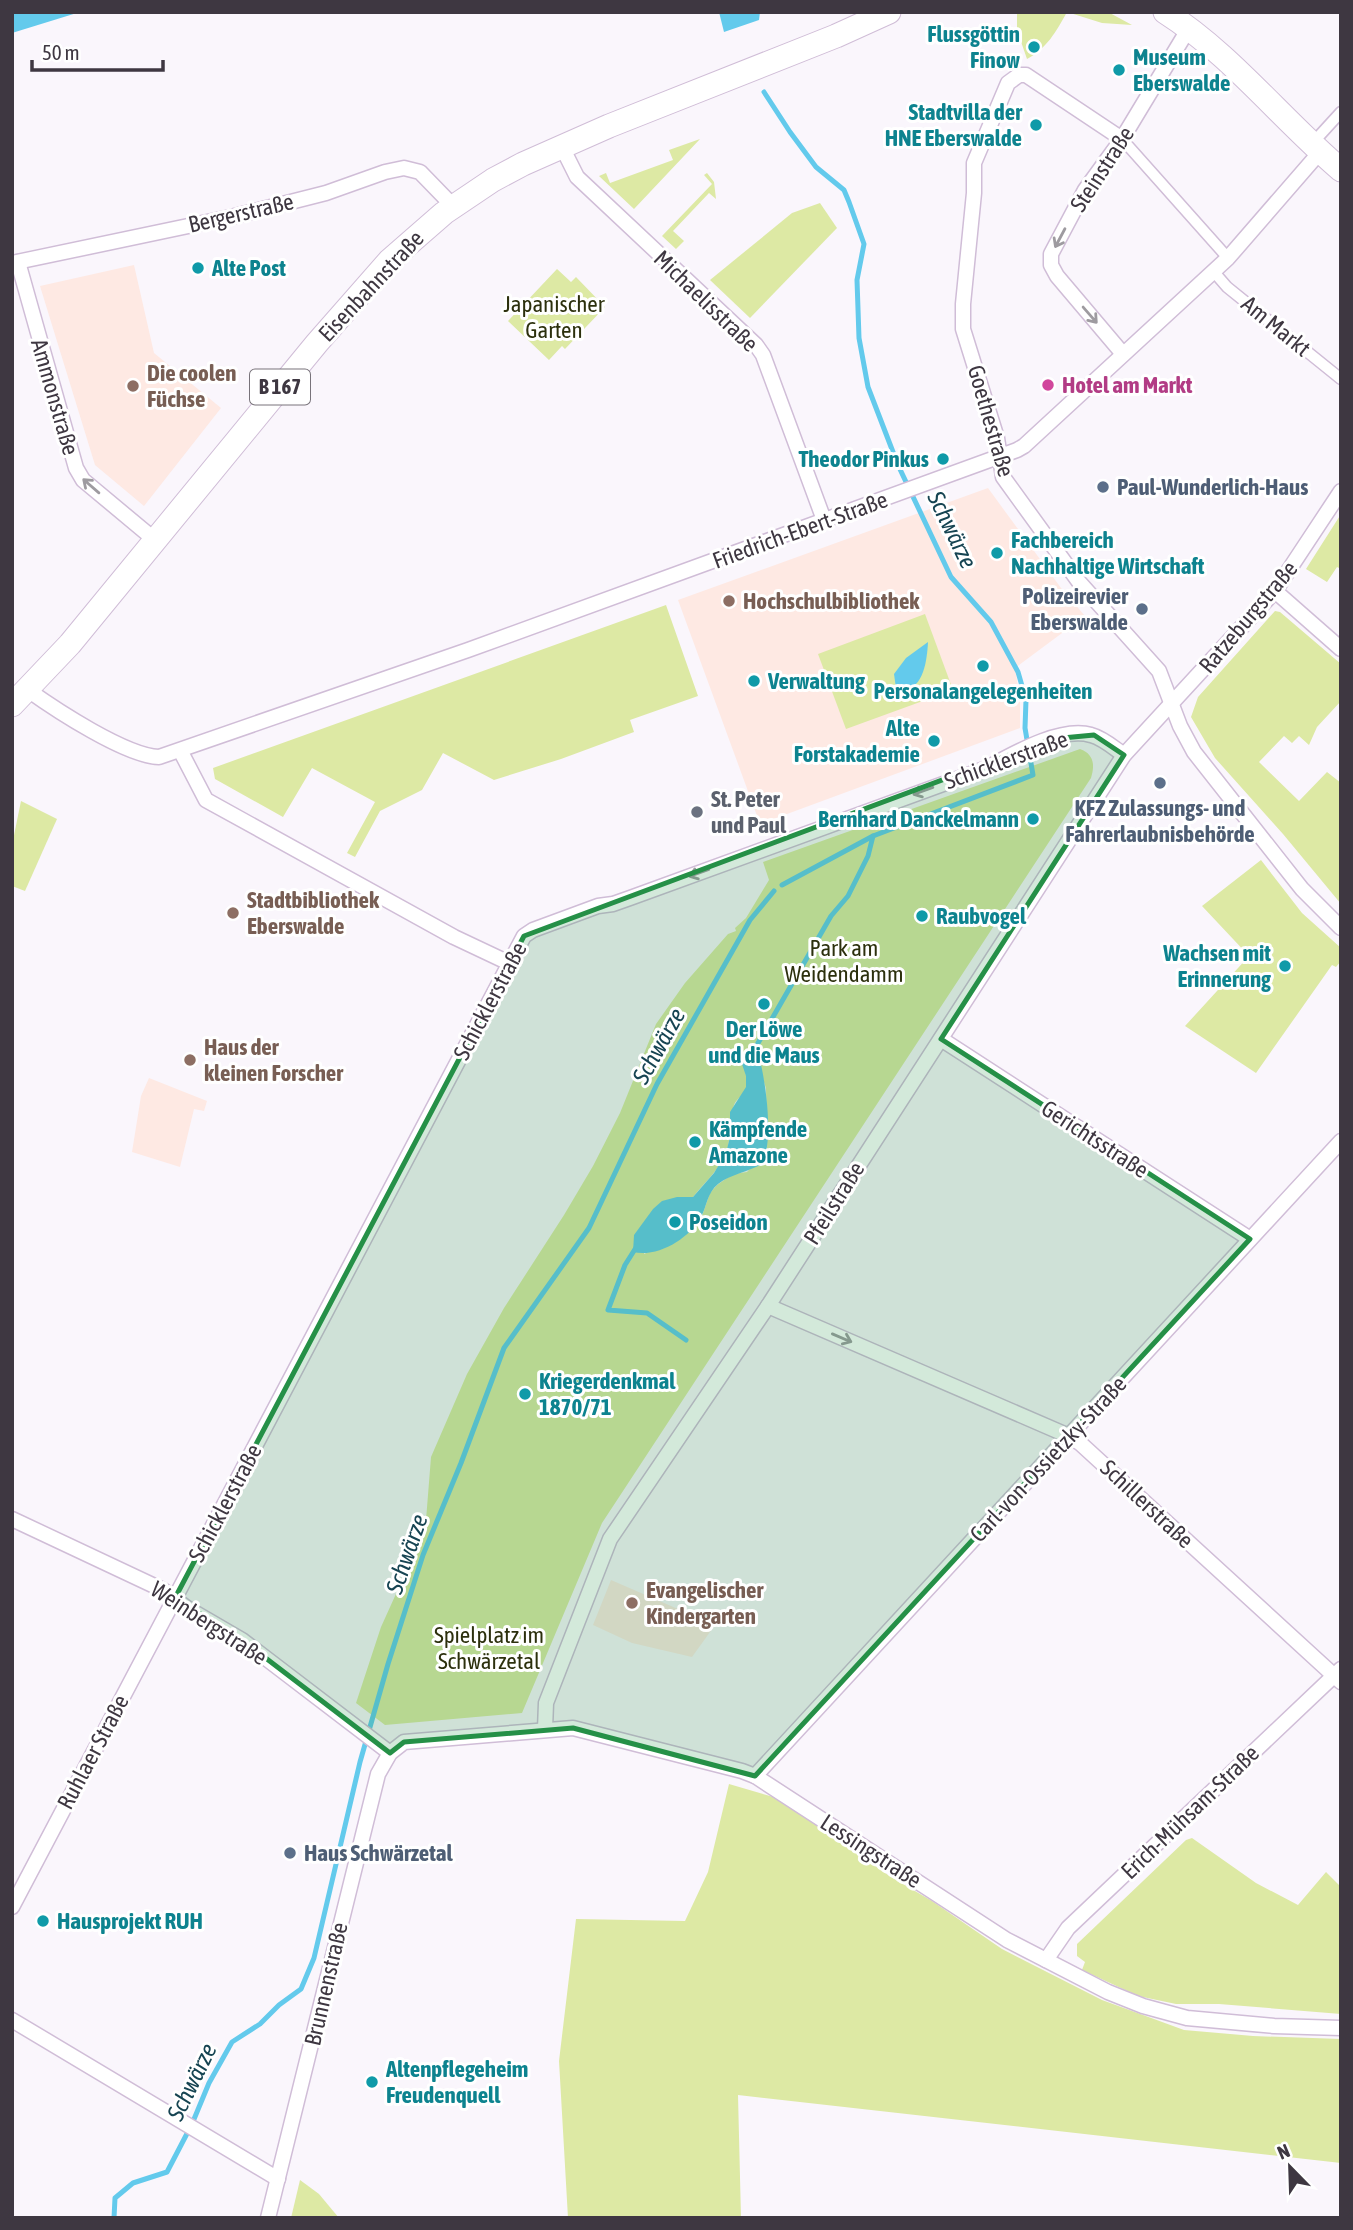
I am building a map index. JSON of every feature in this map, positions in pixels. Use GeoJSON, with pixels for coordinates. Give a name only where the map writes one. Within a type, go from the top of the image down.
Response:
{"type":"FeatureCollection","features":[{"type":"Feature","properties":{"kind":"main road","name":"Eisenbahnstraße"},"geometry":{"type":"LineString","coordinates":[[20,698],[70,644],[317,343],[389,261],[453,206],[503,175],[562,147],[889,12]]}},
{"type":"Feature","properties":{"kind":"main road"},"geometry":{"type":"LineString","coordinates":[[1165,12],[1189,28],[1317,144],[1341,170]]}},
{"type":"Feature","properties":{"kind":"street","name":"Steinstraße"},"geometry":{"type":"LineString","coordinates":[[1124,354],[1057,276],[1051,265],[1051,254],[1085,190],[1122,139],[1189,28]]}},
{"type":"Feature","properties":{"kind":"street","name":"Goethestraße"},"geometry":{"type":"LineString","coordinates":[[1122,139],[1026,75],[1019,75],[1008,82],[974,163],[974,193],[962,304],[963,329],[997,438],[1003,477],[1079,582],[1159,671],[1194,752],[1302,889],[1341,928]]}},
{"type":"Feature","properties":{"kind":"street"},"geometry":{"type":"LineString","coordinates":[[1317,144],[1341,112]]}},
{"type":"Feature","properties":{"kind":"street"},"geometry":{"type":"LineString","coordinates":[[1122,139],[1228,258]]}},
{"type":"Feature","properties":{"kind":"street","name":"Friedrich-Ebert-Straße"},"geometry":{"type":"LineString","coordinates":[[20,698],[142,756],[159,757],[181,752],[999,457],[1024,446],[1228,258],[1317,144]]}},
{"type":"Feature","properties":{"kind":"street","name":"Michaelisstraße"},"geometry":{"type":"LineString","coordinates":[[562,147],[577,177],[764,355],[824,520]]}},
{"type":"Feature","properties":{"kind":"street","name":"Bergerstraße"},"geometry":{"type":"LineString","coordinates":[[15,262],[230,217],[326,193],[404,168],[420,172],[453,206]]}},
{"type":"Feature","properties":{"kind":"street","name":"Ammonstraße"},"geometry":{"type":"LineString","coordinates":[[15,262],[76,468],[83,480],[155,540]]}},
{"type":"Feature","properties":{"kind":"street","name":"Am Markt"},"geometry":{"type":"LineString","coordinates":[[1213,272],[1227,287],[1341,379]]}},
{"type":"Feature","properties":{"kind":"street","name":"Ratzeburgstraße"},"geometry":{"type":"LineString","coordinates":[[1173,703],[1275,591],[1341,491]]}},
{"type":"Feature","properties":{"kind":"street"},"geometry":{"type":"LineString","coordinates":[[1275,591],[1341,649]]}},
{"type":"Feature","properties":{"kind":"street","name":"Pfeilstraße"},"geometry":{"type":"LineString","coordinates":[[545,1729],[546,1703],[610,1539],[768,1306],[1124,755],[1173,703]]}},
{"type":"Feature","properties":{"kind":"street","name":"Schicklerstraße"},"geometry":{"type":"LineString","coordinates":[[175,1598],[524,936],[533,930],[598,906],[621,901],[987,768],[1040,743],[1081,733],[1094,736],[1124,755]]}},
{"type":"Feature","properties":{"kind":"street"},"geometry":{"type":"LineString","coordinates":[[181,752],[206,800],[454,937],[509,963]]}},
{"type":"Feature","properties":{"kind":"street","name":"Gerichtsstraße"},"geometry":{"type":"LineString","coordinates":[[941,1039],[1250,1239]]}},
{"type":"Feature","properties":{"kind":"street","name":"Carl-von-Ossietzky-Straße"},"geometry":{"type":"LineString","coordinates":[[755,1776],[1341,1141]]}},
{"type":"Feature","properties":{"kind":"street","name":"Schillerstraße"},"geometry":{"type":"LineString","coordinates":[[768,1306],[1069,1436],[1338,1676]]}},
{"type":"Feature","properties":{"kind":"street","name":"Weinbergstraße"},"geometry":{"type":"LineString","coordinates":[[12,1519],[163,1590],[187,1608],[242,1640],[390,1752]]}},
{"type":"Feature","properties":{"kind":"street","name":"Ruhlaer Straße"},"geometry":{"type":"LineString","coordinates":[[12,1906],[175,1598]]}},
{"type":"Feature","properties":{"kind":"street","name":"Erich-Mühsam-Straße"},"geometry":{"type":"LineString","coordinates":[[1046,1960],[1068,1928],[1338,1676]]}},
{"type":"Feature","properties":{"kind":"street","name":"Lessingstraße"},"geometry":{"type":"LineString","coordinates":[[390,1752],[404,1742],[573,1728],[755,1776],[1007,1940],[1108,1992],[1143,2006],[1187,2018],[1274,2026],[1341,2028]]}},
{"type":"Feature","properties":{"kind":"street","name":"Brunnenstraße"},"geometry":{"type":"LineString","coordinates":[[268,2218],[378,1774],[390,1752]]}},
{"type":"Feature","properties":{"kind":"street"},"geometry":{"type":"LineString","coordinates":[[12,2020],[278,2179]]}},
{"type":"Feature","properties":{"kind":"highlighted area"},"geometry":{"type":"Polygon","coordinates":[[[1094,735],[1124,755],[941,1039],[1250,1239],[755,1776],[573,1728],[404,1742],[390,1753],[242,1640],[175,1598],[524,936],[1052,739],[1094,735]]]}},
{"type":"Feature","properties":{"kind":"shaded area","name":"Die coolen Füchse"},"geometry":{"type":"Polygon","coordinates":[[[134,265],[154,353],[221,408],[144,506],[95,465],[40,286],[134,265]]]}},
{"type":"Feature","properties":{"kind":"shaded area"},"geometry":{"type":"Polygon","coordinates":[[[988,488],[1061,588],[1085,616],[1015,668],[1020,699],[1020,728],[760,824],[678,600],[988,488]]]}},
{"type":"Feature","properties":{"kind":"shaded area"},"geometry":{"type":"Polygon","coordinates":[[[149,1078],[207,1101],[204,1111],[194,1109],[180,1167],[132,1152],[141,1096],[149,1078]]]}},
{"type":"Feature","properties":{"kind":"shaded area","name":"Evangelischer Kindergarten"},"geometry":{"type":"Polygon","coordinates":[[[611,1580],[715,1625],[692,1657],[632,1643],[593,1625],[611,1580]]]}},
{"type":"Feature","properties":{"kind":"green space"},"geometry":{"type":"Polygon","coordinates":[[[1017,12],[1067,12],[1046,45],[1027,59],[1017,30],[1017,12]]]}},
{"type":"Feature","properties":{"kind":"green space"},"geometry":{"type":"Polygon","coordinates":[[[1067,12],[1108,12],[1132,25],[1102,23],[1067,12]]]}},
{"type":"Feature","properties":{"kind":"green space"},"geometry":{"type":"Polygon","coordinates":[[[700,139],[634,209],[599,176],[606,173],[610,183],[673,160],[669,150],[700,139]]]}},
{"type":"Feature","properties":{"kind":"green space"},"geometry":{"type":"Polygon","coordinates":[[[707,173],[714,182],[716,199],[709,193],[673,231],[684,241],[676,249],[662,236],[712,184],[704,175],[707,173]]]}},
{"type":"Feature","properties":{"kind":"green space"},"geometry":{"type":"Polygon","coordinates":[[[820,203],[837,228],[750,318],[710,280],[792,213],[820,203]]]}},
{"type":"Feature","properties":{"kind":"green space","name":"Japanischer Garten"},"geometry":{"type":"Polygon","coordinates":[[[557,269],[571,282],[576,277],[605,307],[565,349],[562,346],[549,360],[508,321],[557,269]]]}},
{"type":"Feature","properties":{"kind":"green space"},"geometry":{"type":"Polygon","coordinates":[[[1341,514],[1341,569],[1337,567],[1327,582],[1306,569],[1341,514]]]}},
{"type":"Feature","properties":{"kind":"green space"},"geometry":{"type":"Polygon","coordinates":[[[666,605],[698,696],[630,720],[634,732],[494,780],[443,753],[422,790],[380,811],[355,857],[347,853],[375,802],[312,768],[283,817],[215,779],[213,768],[666,605]]]}},
{"type":"Feature","properties":{"kind":"green space"},"geometry":{"type":"Polygon","coordinates":[[[1275,611],[1280,612],[1341,664],[1341,701],[1317,727],[1309,745],[1299,736],[1292,743],[1284,736],[1259,762],[1299,801],[1327,772],[1341,783],[1341,904],[1215,758],[1191,717],[1198,697],[1275,611]]]}},
{"type":"Feature","properties":{"kind":"green space"},"geometry":{"type":"Polygon","coordinates":[[[925,614],[953,690],[846,729],[818,654],[925,614]]]}},
{"type":"Feature","properties":{"kind":"green space","name":"Park am Weidendamm"},"geometry":{"type":"Polygon","coordinates":[[[1080,749],[1092,760],[1091,778],[602,1523],[522,1713],[385,1725],[356,1703],[381,1627],[414,1554],[426,1520],[431,1457],[467,1374],[504,1308],[593,1166],[620,1113],[656,1024],[685,983],[728,934],[736,931],[735,928],[746,918],[769,880],[763,862],[1080,749]],[[755,1055],[744,1057],[747,1084],[734,1105],[728,1147],[723,1159],[693,1197],[667,1201],[653,1211],[649,1219],[644,1254],[681,1238],[702,1216],[710,1193],[717,1185],[733,1174],[747,1172],[767,1150],[766,1088],[755,1055]]]}},
{"type":"Feature","properties":{"kind":"green space"},"geometry":{"type":"Polygon","coordinates":[[[21,801],[57,819],[25,891],[12,886],[12,845],[21,801]]]}},
{"type":"Feature","properties":{"kind":"green space","name":"Wachsen mit Erinnerung"},"geometry":{"type":"Polygon","coordinates":[[[1261,860],[1302,913],[1341,948],[1341,961],[1336,967],[1332,965],[1256,1073],[1185,1026],[1249,956],[1202,906],[1261,860]]]}},
{"type":"Feature","properties":{"kind":"green space"},"geometry":{"type":"Polygon","coordinates":[[[729,1784],[777,1798],[1002,1949],[1102,2000],[1184,2030],[1341,2039],[1341,2163],[738,2095],[741,2218],[568,2218],[559,2061],[576,1919],[685,1921],[708,1872],[729,1784]]]}},
{"type":"Feature","properties":{"kind":"green space"},"geometry":{"type":"Polygon","coordinates":[[[1192,1838],[1256,1883],[1298,1905],[1326,1872],[1341,1887],[1341,2014],[1219,2004],[1176,2004],[1138,1996],[1082,1970],[1085,1962],[1077,1956],[1077,1944],[1186,1840],[1192,1838]]]}},
{"type":"Feature","properties":{"kind":"green space"},"geometry":{"type":"Polygon","coordinates":[[[300,2180],[319,2194],[339,2218],[291,2218],[300,2180]]]}},
{"type":"Feature","properties":{"kind":"water"},"geometry":{"type":"Polygon","coordinates":[[[12,12],[80,12],[12,33],[12,12]]]}},
{"type":"Feature","properties":{"kind":"water"},"geometry":{"type":"Polygon","coordinates":[[[719,12],[760,12],[759,20],[724,32],[719,12]]]}},
{"type":"Feature","properties":{"kind":"water"},"geometry":{"type":"Polygon","coordinates":[[[928,642],[925,667],[918,682],[905,689],[896,688],[894,674],[906,658],[928,642]]]}},
{"type":"Feature","properties":{"kind":"water"},"geometry":{"type":"Polygon","coordinates":[[[755,1055],[760,1060],[768,1113],[768,1142],[762,1164],[718,1184],[696,1225],[681,1239],[652,1252],[633,1252],[634,1235],[653,1209],[662,1201],[693,1197],[714,1173],[726,1153],[730,1137],[730,1112],[746,1087],[741,1061],[744,1057],[755,1055]]]}},
{"type":"Feature","properties":{"kind":"waterway","name":"Schwärze"},"geometry":{"type":"LineString","coordinates":[[764,92],[816,167],[844,190],[849,202],[864,244],[857,280],[859,338],[868,387],[898,465],[951,577],[991,622],[1018,672],[1026,700],[1025,728],[1033,775],[873,836],[782,885]]}},
{"type":"Feature","properties":{"kind":"waterway"},"geometry":{"type":"LineString","coordinates":[[751,1062],[750,1057],[831,916],[848,896],[868,856],[873,836]]}},
{"type":"Feature","properties":{"kind":"waterway","name":"Schwärze"},"geometry":{"type":"LineString","coordinates":[[114,2218],[115,2198],[133,2183],[167,2172],[192,2124],[209,2083],[232,2042],[260,2024],[279,2005],[301,1989],[314,1958],[360,1762],[388,1664],[423,1555],[504,1348],[589,1228],[657,1084],[750,920],[774,891]]}},
{"type":"Feature","properties":{"kind":"waterway"},"geometry":{"type":"LineString","coordinates":[[637,1246],[625,1265],[608,1310],[647,1313],[686,1340]]}},
{"type":"Feature","properties":{"kind":"place","name":"Flussgöttin Finow"},"geometry":{"type":"Point","coordinates":[1034,47]}},
{"type":"Feature","properties":{"kind":"place","name":"Museum Eberswalde"},"geometry":{"type":"Point","coordinates":[1119,70]}},
{"type":"Feature","properties":{"kind":"place","name":"Stadtvilla der HNE Eberswalde"},"geometry":{"type":"Point","coordinates":[1036,125]}},
{"type":"Feature","properties":{"kind":"place","name":"Alte Post"},"geometry":{"type":"Point","coordinates":[198,268]}},
{"type":"Feature","properties":{"kind":"place","name":"Hotel am Markt"},"geometry":{"type":"Point","coordinates":[1048,385]}},
{"type":"Feature","properties":{"kind":"place","name":"Die coolen Füchse"},"geometry":{"type":"Point","coordinates":[133,386]}},
{"type":"Feature","properties":{"kind":"place","name":"Theodor Pinkus"},"geometry":{"type":"Point","coordinates":[943,459]}},
{"type":"Feature","properties":{"kind":"place","name":"Paul-Wunderlich-Haus"},"geometry":{"type":"Point","coordinates":[1103,487]}},
{"type":"Feature","properties":{"kind":"place","name":"Fachbereich Nachhaltige Wirtschaft"},"geometry":{"type":"Point","coordinates":[997,553]}},
{"type":"Feature","properties":{"kind":"place","name":"Hochschulbibliothek"},"geometry":{"type":"Point","coordinates":[729,601]}},
{"type":"Feature","properties":{"kind":"place","name":"Polizeirevier Eberswalde"},"geometry":{"type":"Point","coordinates":[1142,609]}},
{"type":"Feature","properties":{"kind":"place","name":"Personalangelegenheiten"},"geometry":{"type":"Point","coordinates":[983,666]}},
{"type":"Feature","properties":{"kind":"place","name":"Verwaltung"},"geometry":{"type":"Point","coordinates":[754,681]}},
{"type":"Feature","properties":{"kind":"place","name":"Alte Forstakademie"},"geometry":{"type":"Point","coordinates":[934,741]}},
{"type":"Feature","properties":{"kind":"place","name":"KFZ Zulassungs- und Fahrerlaubnisbehörde"},"geometry":{"type":"Point","coordinates":[1160,783]}},
{"type":"Feature","properties":{"kind":"place","name":"St. Peter und Paul"},"geometry":{"type":"Point","coordinates":[697,812]}},
{"type":"Feature","properties":{"kind":"place","name":"Bernhard Danckelmann"},"geometry":{"type":"Point","coordinates":[1033,819]}},
{"type":"Feature","properties":{"kind":"place","name":"Stadtbibliothek Eberswalde"},"geometry":{"type":"Point","coordinates":[233,913]}},
{"type":"Feature","properties":{"kind":"place","name":"Raubvogel"},"geometry":{"type":"Point","coordinates":[922,916]}},
{"type":"Feature","properties":{"kind":"place","name":"Wachsen mit Erinnerung"},"geometry":{"type":"Point","coordinates":[1285,966]}},
{"type":"Feature","properties":{"kind":"place","name":"Der Löwe und die Maus"},"geometry":{"type":"Point","coordinates":[764,1004]}},
{"type":"Feature","properties":{"kind":"place","name":"Haus der kleinen Forscher"},"geometry":{"type":"Point","coordinates":[190,1060]}},
{"type":"Feature","properties":{"kind":"place","name":"Kämpfende Amazone"},"geometry":{"type":"Point","coordinates":[695,1142]}},
{"type":"Feature","properties":{"kind":"place","name":"Poseidon"},"geometry":{"type":"Point","coordinates":[675,1222]}},
{"type":"Feature","properties":{"kind":"place","name":"Kriegerdenkmal 1870/71"},"geometry":{"type":"Point","coordinates":[525,1394]}},
{"type":"Feature","properties":{"kind":"place","name":"Evangelischer Kindergarten"},"geometry":{"type":"Point","coordinates":[632,1603]}},
{"type":"Feature","properties":{"kind":"place","name":"Haus Schwärzetal"},"geometry":{"type":"Point","coordinates":[290,1853]}},
{"type":"Feature","properties":{"kind":"place","name":"Hausprojekt RUH"},"geometry":{"type":"Point","coordinates":[43,1921]}},
{"type":"Feature","properties":{"kind":"place","name":"Altenpflegeheim Freudenquell"},"geometry":{"type":"Point","coordinates":[372,2082]}},
{"type":"Feature","properties":{"kind":"park label","name":"Spielplatz im Schwärzetal"},"geometry":{"type":"Point","coordinates":[489,1648]}}]}
